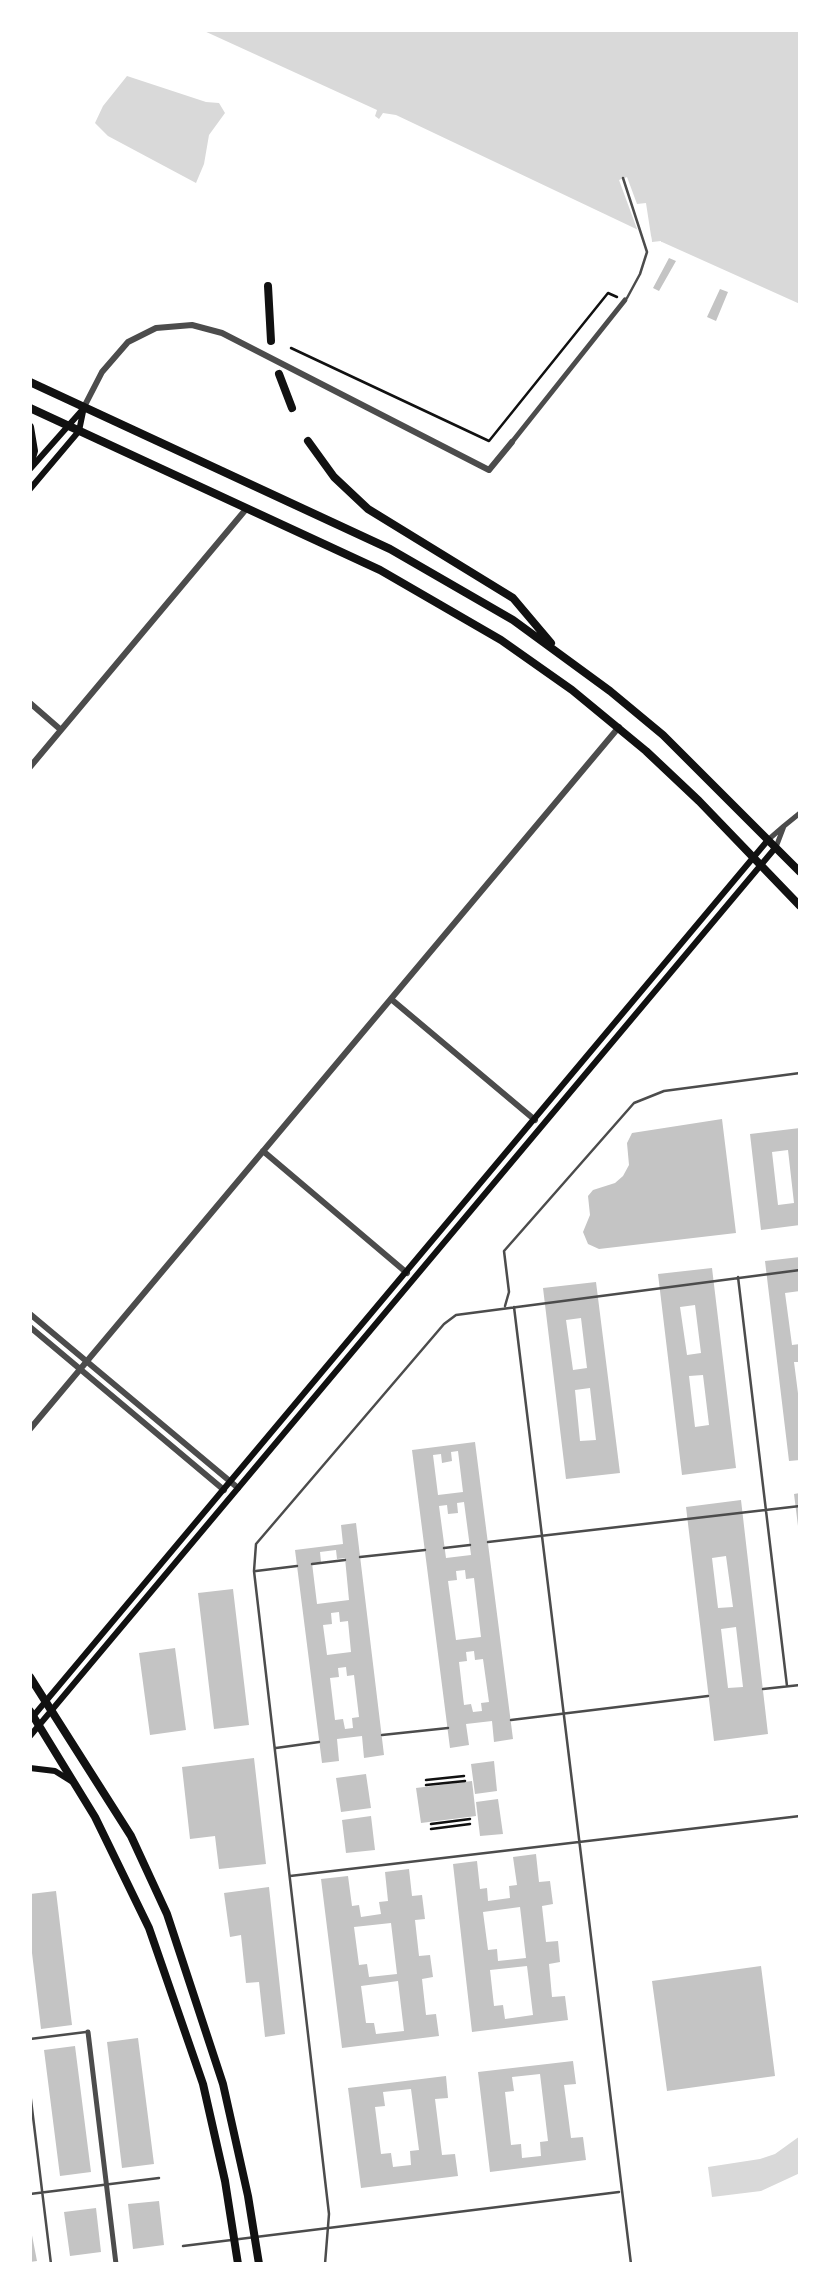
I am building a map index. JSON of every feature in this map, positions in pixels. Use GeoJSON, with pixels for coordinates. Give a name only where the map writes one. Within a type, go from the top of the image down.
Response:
{"type":"FeatureCollection","features":[{"type":"Feature","properties":{"kind":"main road"},"geometry":{"type":"LineString","coordinates":[[268,286],[271,341]]}},
{"type":"Feature","properties":{"kind":"main road"},"geometry":{"type":"LineString","coordinates":[[278,374],[292,408]]}},
{"type":"Feature","properties":{"kind":"main road"},"geometry":{"type":"LineString","coordinates":[[30,382],[429,569],[556,651],[641,717],[800,872]]}},
{"type":"Feature","properties":{"kind":"main road"},"geometry":{"type":"LineString","coordinates":[[30,467],[84,407]]}},
{"type":"Feature","properties":{"kind":"main road"},"geometry":{"type":"LineString","coordinates":[[30,489],[79,431],[84,407]]}},
{"type":"Feature","properties":{"kind":"main road"},"geometry":{"type":"LineString","coordinates":[[30,408],[380,570],[448,606],[520,653],[618,727],[714,816],[800,906]]}},
{"type":"Feature","properties":{"kind":"main road"},"geometry":{"type":"LineString","coordinates":[[30,427],[34,442],[30,467]]}},
{"type":"Feature","properties":{"kind":"main road"},"geometry":{"type":"LineString","coordinates":[[308,440],[331,473],[368,510],[513,598],[556,651]]}},
{"type":"Feature","properties":{"kind":"main road"},"geometry":{"type":"LineString","coordinates":[[714,816],[728,817],[733,807],[730,800]]}},
{"type":"Feature","properties":{"kind":"main road"},"geometry":{"type":"LineString","coordinates":[[30,1736],[542,1126],[772,843]]}},
{"type":"Feature","properties":{"kind":"main road"},"geometry":{"type":"LineString","coordinates":[[238,2264],[225,2181],[202,2084],[149,1928],[95,1817],[31,1716],[534,1119],[758,860]]}},
{"type":"Feature","properties":{"kind":"main road"},"geometry":{"type":"LineString","coordinates":[[30,1676],[131,1836],[163,1905],[209,2033],[244,2177],[259,2264]]}},
{"type":"Feature","properties":{"kind":"main road"},"geometry":{"type":"LineString","coordinates":[[30,1768],[54,1771],[76,1787]]}},
{"type":"Feature","properties":{"kind":"street"},"geometry":{"type":"LineString","coordinates":[[84,407],[100,376],[123,346],[156,328],[192,324],[222,332],[489,470],[625,300]]}},
{"type":"Feature","properties":{"kind":"street"},"geometry":{"type":"LineString","coordinates":[[30,767],[247,508]]}},
{"type":"Feature","properties":{"kind":"street"},"geometry":{"type":"LineString","coordinates":[[30,703],[61,730]]}},
{"type":"Feature","properties":{"kind":"street"},"geometry":{"type":"LineString","coordinates":[[30,1429],[618,727]]}},
{"type":"Feature","properties":{"kind":"street"},"geometry":{"type":"LineString","coordinates":[[772,843],[800,813]]}},
{"type":"Feature","properties":{"kind":"street"},"geometry":{"type":"LineString","coordinates":[[391,999],[542,1126]]}},
{"type":"Feature","properties":{"kind":"street"},"geometry":{"type":"LineString","coordinates":[[263,1151],[414,1278]]}},
{"type":"Feature","properties":{"kind":"street"},"geometry":{"type":"LineString","coordinates":[[30,1314],[238,1488]]}},
{"type":"Feature","properties":{"kind":"street"},"geometry":{"type":"LineString","coordinates":[[30,1327],[232,1496]]}},
{"type":"Feature","properties":{"kind":"street"},"geometry":{"type":"LineString","coordinates":[[88,2032],[116,2264]]}},
{"type":"Feature","properties":{"kind":"lane"},"geometry":{"type":"LineString","coordinates":[[623,178],[647,250],[644,266],[625,300]]}},
{"type":"Feature","properties":{"kind":"lane"},"geometry":{"type":"LineString","coordinates":[[505,1307],[508,1292],[504,1251],[634,1102],[664,1091],[800,1073]]}},
{"type":"Feature","properties":{"kind":"lane"},"geometry":{"type":"LineString","coordinates":[[325,2264],[328,2204],[254,1571],[256,1544],[444,1324],[458,1314],[800,1270]]}},
{"type":"Feature","properties":{"kind":"lane"},"geometry":{"type":"LineString","coordinates":[[738,1278],[788,1686]]}},
{"type":"Feature","properties":{"kind":"lane"},"geometry":{"type":"LineString","coordinates":[[514,1306],[630,2264]]}},
{"type":"Feature","properties":{"kind":"lane"},"geometry":{"type":"LineString","coordinates":[[488,1542],[800,1506]]}},
{"type":"Feature","properties":{"kind":"lane"},"geometry":{"type":"LineString","coordinates":[[444,1548],[470,1545]]}},
{"type":"Feature","properties":{"kind":"lane"},"geometry":{"type":"LineString","coordinates":[[360,1558],[425,1550]]}},
{"type":"Feature","properties":{"kind":"lane"},"geometry":{"type":"LineString","coordinates":[[312,1564],[345,1560]]}},
{"type":"Feature","properties":{"kind":"lane"},"geometry":{"type":"LineString","coordinates":[[254,1571],[297,1566]]}},
{"type":"Feature","properties":{"kind":"lane"},"geometry":{"type":"LineString","coordinates":[[763,1689],[800,1685]]}},
{"type":"Feature","properties":{"kind":"lane"},"geometry":{"type":"LineString","coordinates":[[511,1720],[708,1696]]}},
{"type":"Feature","properties":{"kind":"lane"},"geometry":{"type":"LineString","coordinates":[[382,1735],[448,1728]]}},
{"type":"Feature","properties":{"kind":"lane"},"geometry":{"type":"LineString","coordinates":[[275,1748],[319,1742]]}},
{"type":"Feature","properties":{"kind":"lane"},"geometry":{"type":"LineString","coordinates":[[290,1876],[800,1816]]}},
{"type":"Feature","properties":{"kind":"lane"},"geometry":{"type":"LineString","coordinates":[[30,2039],[88,2032]]}},
{"type":"Feature","properties":{"kind":"lane"},"geometry":{"type":"LineString","coordinates":[[30,2092],[52,2264]]}},
{"type":"Feature","properties":{"kind":"lane"},"geometry":{"type":"LineString","coordinates":[[30,2194],[159,2178]]}},
{"type":"Feature","properties":{"kind":"lane"},"geometry":{"type":"LineString","coordinates":[[183,2246],[621,2192]]}},
{"type":"Feature","properties":{"kind":"path"},"geometry":{"type":"LineString","coordinates":[[292,348],[489,441],[608,293],[625,300]]}},
{"type":"Feature","properties":{"kind":"path"},"geometry":{"type":"LineString","coordinates":[[426,1783],[465,1778]]}},
{"type":"Feature","properties":{"kind":"path"},"geometry":{"type":"LineString","coordinates":[[431,1826],[470,1822]]}},
{"type":"Feature","properties":{"kind":"shaded area"},"geometry":{"type":"Polygon","coordinates":[[[202,30],[800,30],[800,304],[662,242],[652,243],[651,236],[396,115],[383,113],[379,119],[375,116],[377,110],[202,30]]]}},
{"type":"Feature","properties":{"kind":"shaded area"},"geometry":{"type":"Polygon","coordinates":[[[127,76],[219,103],[225,113],[209,135],[196,183],[108,136],[95,123],[127,76]]]}},
{"type":"Feature","properties":{"kind":"shaded area"},"geometry":{"type":"Polygon","coordinates":[[[800,2136],[800,2173],[761,2191],[712,2197],[708,2167],[775,2154],[800,2136]]]}},
{"type":"Feature","properties":{"kind":"pier"},"geometry":{"type":"Polygon","coordinates":[[[627,177],[637,204],[646,203],[652,242],[661,241],[662,247],[649,247],[646,239],[640,237],[619,180],[627,177]]]}},
{"type":"Feature","properties":{"kind":"building"},"geometry":{"type":"Polygon","coordinates":[[[669,258],[676,261],[659,291],[653,288],[669,258]]]}},
{"type":"Feature","properties":{"kind":"building"},"geometry":{"type":"Polygon","coordinates":[[[720,289],[728,292],[716,321],[707,317],[720,289]]]}},
{"type":"Feature","properties":{"kind":"building"},"geometry":{"type":"Polygon","coordinates":[[[722,1119],[736,1233],[599,1249],[588,1244],[583,1232],[590,1215],[588,1196],[623,1176],[629,1165],[627,1143],[632,1133],[722,1119]]]}},
{"type":"Feature","properties":{"kind":"building"},"geometry":{"type":"Polygon","coordinates":[[[800,1128],[800,1225],[761,1230],[750,1134],[800,1128]],[[788,1150],[772,1152],[778,1205],[794,1203],[788,1150]]]}},
{"type":"Feature","properties":{"kind":"building"},"geometry":{"type":"Polygon","coordinates":[[[800,1257],[800,1291],[785,1293],[792,1345],[800,1344],[800,1362],[794,1362],[800,1409],[800,1460],[789,1461],[765,1261],[800,1257]]]}},
{"type":"Feature","properties":{"kind":"building"},"geometry":{"type":"Polygon","coordinates":[[[712,1268],[736,1468],[682,1475],[658,1274],[712,1268]],[[695,1305],[680,1307],[687,1355],[701,1353],[695,1305]],[[703,1375],[689,1376],[695,1427],[709,1425],[703,1375]]]}},
{"type":"Feature","properties":{"kind":"building"},"geometry":{"type":"Polygon","coordinates":[[[596,1282],[620,1473],[566,1479],[543,1288],[596,1282]],[[581,1318],[566,1320],[573,1370],[587,1368],[581,1318]],[[590,1388],[575,1390],[580,1441],[596,1440],[590,1388]]]}},
{"type":"Feature","properties":{"kind":"building"},"geometry":{"type":"Polygon","coordinates":[[[475,1442],[513,1739],[494,1742],[492,1721],[466,1724],[469,1745],[450,1748],[412,1450],[475,1442]],[[458,1451],[451,1452],[452,1461],[442,1463],[441,1454],[433,1455],[438,1495],[463,1492],[458,1451]],[[464,1502],[457,1503],[458,1513],[448,1514],[447,1505],[439,1506],[446,1558],[471,1555],[464,1502]],[[465,1570],[456,1571],[457,1580],[448,1581],[456,1640],[481,1637],[474,1578],[466,1579],[465,1570]],[[474,1651],[466,1652],[467,1661],[459,1662],[464,1705],[471,1704],[473,1712],[482,1711],[481,1703],[489,1702],[483,1659],[475,1660],[474,1651]]]}},
{"type":"Feature","properties":{"kind":"building"},"geometry":{"type":"Polygon","coordinates":[[[800,1493],[800,1526],[798,1526],[794,1494],[800,1493]]]}},
{"type":"Feature","properties":{"kind":"building"},"geometry":{"type":"Polygon","coordinates":[[[741,1500],[768,1734],[714,1741],[686,1507],[741,1500]],[[726,1556],[712,1558],[718,1608],[733,1607],[726,1556]],[[736,1627],[721,1629],[728,1688],[743,1687],[736,1627]]]}},
{"type":"Feature","properties":{"kind":"building"},"geometry":{"type":"Polygon","coordinates":[[[356,1523],[384,1755],[364,1758],[362,1736],[337,1739],[339,1761],[322,1763],[295,1550],[343,1544],[341,1525],[356,1523]],[[336,1550],[320,1552],[321,1562],[312,1563],[317,1604],[349,1600],[345,1558],[337,1559],[336,1550]],[[339,1612],[331,1613],[332,1624],[323,1625],[327,1655],[351,1652],[348,1621],[340,1622],[339,1612]],[[346,1667],[338,1668],[339,1677],[330,1678],[335,1720],[343,1719],[345,1729],[353,1728],[352,1718],[359,1717],[354,1675],[347,1676],[346,1667]]]}},
{"type":"Feature","properties":{"kind":"building"},"geometry":{"type":"Polygon","coordinates":[[[233,1589],[249,1725],[214,1729],[198,1593],[233,1589]]]}},
{"type":"Feature","properties":{"kind":"building"},"geometry":{"type":"Polygon","coordinates":[[[175,1648],[186,1730],[150,1735],[139,1653],[175,1648]]]}},
{"type":"Feature","properties":{"kind":"building"},"geometry":{"type":"Polygon","coordinates":[[[254,1758],[266,1864],[219,1869],[215,1836],[190,1839],[182,1767],[254,1758]]]}},
{"type":"Feature","properties":{"kind":"building"},"geometry":{"type":"Polygon","coordinates":[[[494,1761],[497,1791],[475,1794],[471,1764],[494,1761]]]}},
{"type":"Feature","properties":{"kind":"building"},"geometry":{"type":"Polygon","coordinates":[[[366,1774],[371,1808],[341,1812],[336,1778],[366,1774]]]}},
{"type":"Feature","properties":{"kind":"building"},"geometry":{"type":"Polygon","coordinates":[[[472,1781],[476,1816],[421,1823],[416,1788],[472,1781]]]}},
{"type":"Feature","properties":{"kind":"building"},"geometry":{"type":"Polygon","coordinates":[[[498,1799],[503,1834],[480,1836],[476,1802],[498,1799]]]}},
{"type":"Feature","properties":{"kind":"building"},"geometry":{"type":"Polygon","coordinates":[[[371,1816],[375,1850],[346,1853],[342,1820],[371,1816]]]}},
{"type":"Feature","properties":{"kind":"building"},"geometry":{"type":"Polygon","coordinates":[[[536,1854],[539,1882],[550,1881],[553,1904],[542,1906],[546,1942],[558,1941],[560,1962],[549,1964],[552,1997],[565,1996],[568,2020],[472,2032],[453,1864],[477,1861],[480,1889],[487,1888],[488,1901],[510,1898],[509,1886],[517,1885],[513,1857],[536,1854]],[[520,1907],[483,1912],[488,1950],[497,1949],[498,1961],[526,1958],[520,1907]],[[527,1966],[490,1970],[494,2006],[503,2005],[505,2019],[533,2015],[527,1966]]]}},
{"type":"Feature","properties":{"kind":"building"},"geometry":{"type":"Polygon","coordinates":[[[409,1869],[412,1896],[422,1895],[425,1919],[415,1920],[419,1956],[430,1955],[433,1977],[422,1979],[426,2015],[436,2014],[439,2036],[342,2048],[321,1879],[348,1876],[352,1906],[359,1905],[361,1917],[381,1914],[379,1902],[388,1901],[385,1872],[409,1869]],[[391,1923],[354,1927],[359,1965],[367,1964],[369,1977],[397,1974],[391,1923]],[[398,1981],[361,1986],[366,2023],[374,2023],[376,2034],[404,2031],[398,1981]]]}},
{"type":"Feature","properties":{"kind":"building"},"geometry":{"type":"Polygon","coordinates":[[[269,1887],[285,2034],[265,2037],[259,1982],[246,1983],[241,1935],[230,1937],[224,1893],[269,1887]]]}},
{"type":"Feature","properties":{"kind":"building"},"geometry":{"type":"Polygon","coordinates":[[[56,1891],[72,2025],[41,2029],[30,1936],[30,1894],[56,1891]]]}},
{"type":"Feature","properties":{"kind":"building"},"geometry":{"type":"Polygon","coordinates":[[[761,1966],[775,2076],[667,2091],[652,1981],[761,1966]]]}},
{"type":"Feature","properties":{"kind":"building"},"geometry":{"type":"Polygon","coordinates":[[[138,2038],[154,2164],[122,2168],[107,2042],[138,2038]]]}},
{"type":"Feature","properties":{"kind":"building"},"geometry":{"type":"Polygon","coordinates":[[[75,2046],[91,2172],[60,2176],[44,2050],[75,2046]]]}},
{"type":"Feature","properties":{"kind":"building"},"geometry":{"type":"Polygon","coordinates":[[[573,2061],[576,2084],[564,2085],[571,2138],[583,2137],[586,2160],[490,2172],[478,2072],[573,2061]],[[540,2074],[512,2077],[514,2091],[505,2092],[511,2145],[521,2144],[522,2158],[541,2156],[540,2142],[548,2141],[540,2074]]]}},
{"type":"Feature","properties":{"kind":"building"},"geometry":{"type":"Polygon","coordinates":[[[446,2076],[448,2098],[435,2099],[442,2155],[455,2154],[458,2176],[361,2188],[348,2088],[446,2076]],[[411,2089],[383,2092],[385,2106],[375,2107],[381,2154],[391,2153],[393,2167],[411,2165],[410,2151],[419,2150],[411,2089]]]}},
{"type":"Feature","properties":{"kind":"building"},"geometry":{"type":"Polygon","coordinates":[[[159,2201],[164,2245],[133,2249],[128,2204],[159,2201]]]}},
{"type":"Feature","properties":{"kind":"building"},"geometry":{"type":"Polygon","coordinates":[[[96,2208],[101,2252],[70,2256],[64,2212],[96,2208]]]}},
{"type":"Feature","properties":{"kind":"building"},"geometry":{"type":"Polygon","coordinates":[[[30,2225],[37,2261],[30,2262],[30,2225]]]}}]}
